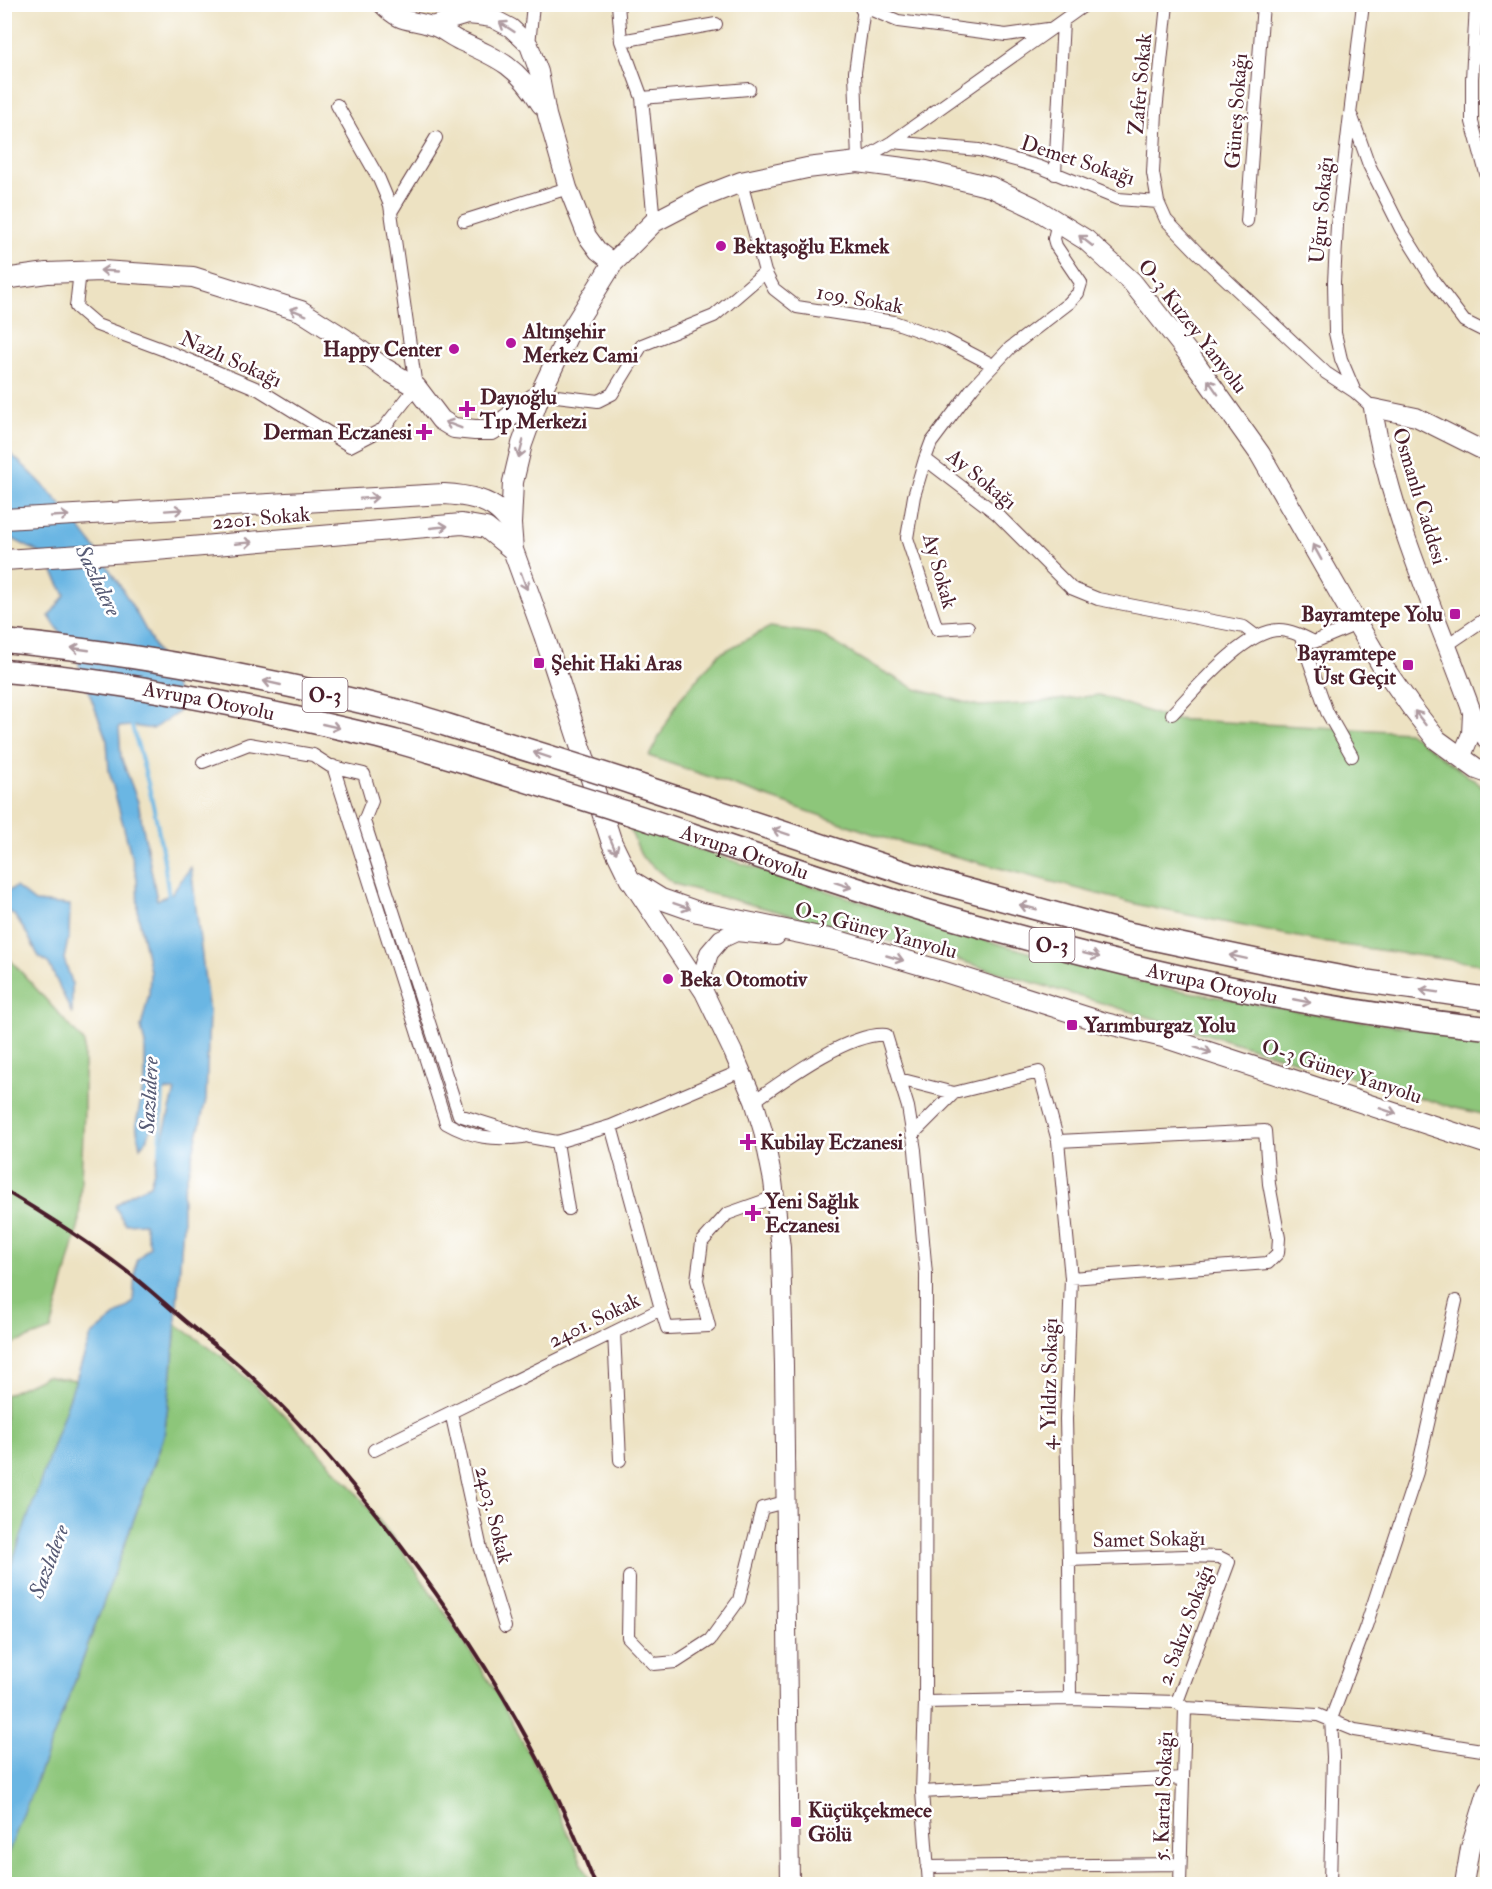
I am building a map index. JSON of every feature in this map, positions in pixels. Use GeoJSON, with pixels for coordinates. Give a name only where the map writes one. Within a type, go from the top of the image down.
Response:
{"type":"FeatureCollection","features":[{"type":"Feature","properties":{"kind":"highway","name":"Avrupa Otoyolu"},"geometry":{"type":"LineString","coordinates":[[4,641],[50,645],[165,662],[241,676],[404,713],[638,785],[909,874],[1126,933],[1298,969],[1412,989],[1488,999]]}},
{"type":"Feature","properties":{"kind":"highway","name":"Avrupa Otoyolu"},"geometry":{"type":"LineString","coordinates":[[4,671],[219,701],[338,728],[496,771],[910,906],[1071,950],[1198,981],[1325,1006],[1488,1028]]}},
{"type":"Feature","properties":{"kind":"main road"},"geometry":{"type":"LineString","coordinates":[[382,4],[393,15],[431,26],[483,50],[506,64],[525,81],[547,115]]}},
{"type":"Feature","properties":{"kind":"main road"},"geometry":{"type":"LineString","coordinates":[[431,26],[473,10],[511,28],[529,45],[539,72],[547,115],[568,188],[587,236],[598,251],[613,262]]}},
{"type":"Feature","properties":{"kind":"main road"},"geometry":{"type":"LineString","coordinates":[[462,42],[458,35],[458,27],[473,10]]}},
{"type":"Feature","properties":{"kind":"main road"},"geometry":{"type":"LineString","coordinates":[[506,64],[513,65],[521,62],[527,55],[529,45]]}},
{"type":"Feature","properties":{"kind":"main road","name":"O-3 Kuzey Yanyolu"},"geometry":{"type":"LineString","coordinates":[[511,524],[513,482],[517,463],[540,394],[567,337],[613,262],[654,222],[700,198],[741,182],[807,168],[858,162],[926,171],[991,187],[1058,221],[1086,240],[1132,282],[1188,353],[1260,454],[1357,624],[1381,664],[1412,708],[1437,740],[1476,769],[1488,772]]}},
{"type":"Feature","properties":{"kind":"main road"},"geometry":{"type":"LineString","coordinates":[[4,279],[80,271],[193,277],[301,312],[416,387],[441,420],[454,428],[492,430],[540,394]]}},
{"type":"Feature","properties":{"kind":"main road","name":"Osmanlı Caddesi"},"geometry":{"type":"LineString","coordinates":[[1488,453],[1416,417],[1372,408],[1378,446],[1402,526],[1472,712],[1488,742]]}},
{"type":"Feature","properties":{"kind":"main road","name":"2201. Sokak"},"geometry":{"type":"LineString","coordinates":[[4,519],[444,494],[460,495],[488,504],[498,509],[511,524]]}},
{"type":"Feature","properties":{"kind":"main road","name":"2201. Sokak"},"geometry":{"type":"LineString","coordinates":[[4,560],[144,551],[462,524],[486,528],[513,550]]}},
{"type":"Feature","properties":{"kind":"main road"},"geometry":{"type":"LineString","coordinates":[[511,524],[513,550],[544,635],[612,843],[630,880],[704,992],[754,1101],[763,1131],[775,1197],[781,1248],[790,1884]]}},
{"type":"Feature","properties":{"kind":"main road"},"geometry":{"type":"LineString","coordinates":[[1461,758],[1471,734],[1472,712]]}},
{"type":"Feature","properties":{"kind":"main road","name":"O-3 Güney Yanyolu"},"geometry":{"type":"LineString","coordinates":[[630,880],[661,899],[698,912],[839,941],[1094,1019],[1163,1037],[1482,1141]]}},
{"type":"Feature","properties":{"kind":"main road"},"geometry":{"type":"LineString","coordinates":[[704,992],[703,973],[710,953],[721,939],[736,932],[839,941]]}},
{"type":"Feature","properties":{"kind":"main road"},"geometry":{"type":"LineString","coordinates":[[1464,1884],[1470,1848],[1488,1789]]}},
{"type":"Feature","properties":{"kind":"street"},"geometry":{"type":"LineString","coordinates":[[529,45],[533,4]]}},
{"type":"Feature","properties":{"kind":"street"},"geometry":{"type":"LineString","coordinates":[[618,4],[621,41],[642,98],[654,222]]}},
{"type":"Feature","properties":{"kind":"street"},"geometry":{"type":"LineString","coordinates":[[1058,25],[1006,35],[898,21],[862,6],[855,72],[858,162],[892,142],[1058,25],[1086,4]]}},
{"type":"Feature","properties":{"kind":"street","name":"Zafer Sokak"},"geometry":{"type":"LineString","coordinates":[[1158,202],[1153,173],[1167,4]]}},
{"type":"Feature","properties":{"kind":"street","name":"Güneş Sokağı"},"geometry":{"type":"LineString","coordinates":[[1247,221],[1263,4]]}},
{"type":"Feature","properties":{"kind":"street","name":"Uğur Sokağı"},"geometry":{"type":"LineString","coordinates":[[1363,4],[1337,225],[1334,282],[1335,333],[1341,359],[1355,392],[1372,408]]}},
{"type":"Feature","properties":{"kind":"street"},"geometry":{"type":"LineString","coordinates":[[1476,4],[1472,122],[1488,181]]}},
{"type":"Feature","properties":{"kind":"street"},"geometry":{"type":"LineString","coordinates":[[621,41],[716,24]]}},
{"type":"Feature","properties":{"kind":"street"},"geometry":{"type":"LineString","coordinates":[[1055,174],[1058,25]]}},
{"type":"Feature","properties":{"kind":"street"},"geometry":{"type":"LineString","coordinates":[[642,98],[749,89]]}},
{"type":"Feature","properties":{"kind":"street"},"geometry":{"type":"LineString","coordinates":[[337,105],[379,179],[390,205],[416,387]]}},
{"type":"Feature","properties":{"kind":"street"},"geometry":{"type":"LineString","coordinates":[[1350,113],[1369,165],[1401,229],[1433,280],[1464,321],[1488,333]]}},
{"type":"Feature","properties":{"kind":"street"},"geometry":{"type":"LineString","coordinates":[[391,212],[436,138]]}},
{"type":"Feature","properties":{"kind":"street","name":"Demet Sokağı"},"geometry":{"type":"LineString","coordinates":[[892,142],[979,150],[1040,167],[1118,198],[1158,202],[1166,220],[1197,252],[1326,373],[1355,392]]}},
{"type":"Feature","properties":{"kind":"street","name":"109. Sokak"},"geometry":{"type":"LineString","coordinates":[[741,182],[765,272],[774,289],[797,308],[894,322],[945,340],[993,365]]}},
{"type":"Feature","properties":{"kind":"street"},"geometry":{"type":"LineString","coordinates":[[464,222],[568,188]]}},
{"type":"Feature","properties":{"kind":"street","name":"Ay Sokağı"},"geometry":{"type":"LineString","coordinates":[[1058,221],[1054,239],[1056,246],[1081,283],[1078,293],[1069,303],[1010,348],[993,365],[930,443],[925,459],[997,514],[1071,588],[1098,599],[1244,627],[1256,636]]}},
{"type":"Feature","properties":{"kind":"street","name":"Nazlı Sokağı"},"geometry":{"type":"LineString","coordinates":[[80,271],[76,307],[97,325],[258,389],[350,446],[383,429],[416,387]]}},
{"type":"Feature","properties":{"kind":"street"},"geometry":{"type":"LineString","coordinates":[[540,394],[598,401],[612,394],[642,345],[714,316],[765,272]]}},
{"type":"Feature","properties":{"kind":"street","name":"Ay Sokak"},"geometry":{"type":"LineString","coordinates":[[925,459],[914,496],[907,538],[937,629],[968,627]]}},
{"type":"Feature","properties":{"kind":"street"},"geometry":{"type":"LineString","coordinates":[[1447,645],[1488,617]]}},
{"type":"Feature","properties":{"kind":"street"},"geometry":{"type":"LineString","coordinates":[[1172,714],[1224,660],[1256,636],[1279,630],[1300,635],[1314,642],[1357,624]]}},
{"type":"Feature","properties":{"kind":"street"},"geometry":{"type":"LineString","coordinates":[[1300,635],[1327,712],[1352,756]]}},
{"type":"Feature","properties":{"kind":"street"},"geometry":{"type":"LineString","coordinates":[[203,762],[249,744],[313,756],[333,766],[364,774],[372,801],[364,821],[459,1115],[530,1137],[557,1142],[611,1126],[741,1071]]}},
{"type":"Feature","properties":{"kind":"street"},"geometry":{"type":"LineString","coordinates":[[333,766],[446,1123],[463,1133],[491,1138],[530,1137]]}},
{"type":"Feature","properties":{"kind":"street"},"geometry":{"type":"LineString","coordinates":[[754,1101],[801,1068],[852,1042],[875,1034],[886,1035],[908,1107],[926,1274],[925,1702],[922,1792],[929,1884]]}},
{"type":"Feature","properties":{"kind":"street","name":"4. Yıldız Sokağı"},"geometry":{"type":"LineString","coordinates":[[954,1093],[1040,1072],[1058,1141],[1071,1278],[1066,1419],[1070,1699]]}},
{"type":"Feature","properties":{"kind":"street"},"geometry":{"type":"LineString","coordinates":[[899,1079],[954,1093]]}},
{"type":"Feature","properties":{"kind":"street"},"geometry":{"type":"LineString","coordinates":[[912,1135],[954,1093]]}},
{"type":"Feature","properties":{"kind":"street","name":"2401. Sokak"},"geometry":{"type":"LineString","coordinates":[[374,1450],[661,1309],[611,1126]]}},
{"type":"Feature","properties":{"kind":"street"},"geometry":{"type":"LineString","coordinates":[[1058,1141],[1265,1131],[1269,1184],[1279,1238],[1278,1253],[1268,1263],[1071,1278]]}},
{"type":"Feature","properties":{"kind":"street"},"geometry":{"type":"LineString","coordinates":[[557,1142],[568,1209]]}},
{"type":"Feature","properties":{"kind":"street"},"geometry":{"type":"LineString","coordinates":[[661,1309],[667,1328],[709,1326],[697,1280],[702,1242],[727,1214],[775,1197]]}},
{"type":"Feature","properties":{"kind":"street"},"geometry":{"type":"LineString","coordinates":[[1330,1884],[1334,1757],[1331,1719],[1366,1626],[1417,1472],[1456,1301]]}},
{"type":"Feature","properties":{"kind":"street"},"geometry":{"type":"LineString","coordinates":[[614,1332],[620,1460]]}},
{"type":"Feature","properties":{"kind":"street","name":"2403. Sokak"},"geometry":{"type":"LineString","coordinates":[[451,1412],[481,1549],[504,1627]]}},
{"type":"Feature","properties":{"kind":"street"},"geometry":{"type":"LineString","coordinates":[[628,1577],[628,1637],[654,1664],[676,1662],[710,1640],[739,1600],[762,1508],[785,1502]]}},
{"type":"Feature","properties":{"kind":"street","name":"Samet Sokağı"},"geometry":{"type":"LineString","coordinates":[[1069,1560],[1185,1556],[1219,1557],[1229,1562]]}},
{"type":"Feature","properties":{"kind":"street","name":"2. Sakız Sokağı"},"geometry":{"type":"LineString","coordinates":[[1181,1705],[1229,1562]]}},
{"type":"Feature","properties":{"kind":"street"},"geometry":{"type":"LineString","coordinates":[[925,1702],[1070,1699],[1318,1715],[1354,1730],[1488,1750]]}},
{"type":"Feature","properties":{"kind":"street","name":"5. Kartal Sokağı"},"geometry":{"type":"LineString","coordinates":[[1180,1884],[1181,1705]]}},
{"type":"Feature","properties":{"kind":"street"},"geometry":{"type":"LineString","coordinates":[[922,1792],[1182,1778]]}},
{"type":"Feature","properties":{"kind":"street"},"geometry":{"type":"LineString","coordinates":[[927,1867],[1180,1864]]}},
{"type":"Feature","properties":{"kind":"green space"},"geometry":{"type":"Polygon","coordinates":[[[770,627],[820,634],[916,689],[979,706],[1023,704],[1099,695],[1170,719],[1408,732],[1487,790],[1487,965],[1328,943],[1144,906],[885,838],[649,756],[679,700],[719,654],[770,627]]]}},
{"type":"Feature","properties":{"kind":"green space"},"geometry":{"type":"Polygon","coordinates":[[[628,825],[966,935],[1155,986],[1320,1015],[1487,1039],[1487,1115],[1455,1108],[937,954],[674,884],[642,857],[628,825]]]}},
{"type":"Feature","properties":{"kind":"green space"},"geometry":{"type":"Polygon","coordinates":[[[5,954],[84,1042],[84,1110],[79,1224],[51,1330],[5,1347],[5,954]]]}},
{"type":"Feature","properties":{"kind":"green space"},"geometry":{"type":"Polygon","coordinates":[[[176,1324],[224,1358],[266,1396],[350,1485],[393,1538],[496,1692],[542,1778],[592,1884],[5,1884],[4,1861],[75,1681],[164,1436],[176,1324]]]}},
{"type":"Feature","properties":{"kind":"green space"},"geometry":{"type":"Polygon","coordinates":[[[46,1376],[76,1380],[5,1583],[5,1395],[46,1376]]]}},
{"type":"Feature","properties":{"kind":"water"},"geometry":{"type":"Polygon","coordinates":[[[5,449],[58,501],[105,562],[145,629],[184,705],[176,714],[153,729],[119,727],[121,757],[138,802],[157,900],[171,894],[191,867],[209,1013],[206,1100],[183,1193],[183,1224],[172,1373],[164,1436],[75,1681],[5,1861],[5,1583],[91,1336],[133,1302],[136,1261],[150,1246],[144,1223],[125,1224],[115,1206],[131,1194],[150,1185],[175,1091],[161,1091],[148,1138],[140,1147],[136,1124],[145,1079],[145,1045],[141,1027],[149,994],[150,972],[138,914],[137,878],[109,771],[107,741],[76,657],[49,616],[65,595],[44,555],[5,535],[5,449]]]}},
{"type":"Feature","properties":{"kind":"water"},"geometry":{"type":"Polygon","coordinates":[[[16,887],[35,902],[70,905],[69,935],[64,959],[72,982],[72,1014],[49,964],[39,957],[14,915],[5,909],[5,892],[16,887]]]}},
{"type":"Feature","properties":{"kind":"waterway","name":"Sazlıdere"},"geometry":{"type":"LineString","coordinates":[[131,723],[154,809],[169,897]]}},
{"type":"Feature","properties":{"kind":"waterway","name":"Sazlıdere"},"geometry":{"type":"LineString","coordinates":[[160,1152],[163,1087]]}},
{"type":"Feature","properties":{"kind":"railway"},"geometry":{"type":"LineString","coordinates":[[4,1190],[111,1259],[140,1282],[258,1383],[344,1474],[408,1556],[471,1644],[526,1737],[551,1785],[595,1884]]}},
{"type":"Feature","properties":{"kind":"place","name":"Bektaşoğlu Ekmek"},"geometry":{"type":"Point","coordinates":[721,246]}},
{"type":"Feature","properties":{"kind":"place","name":"Altınşehir Merkez Cami"},"geometry":{"type":"Point","coordinates":[511,343]}},
{"type":"Feature","properties":{"kind":"place","name":"Happy Center"},"geometry":{"type":"Point","coordinates":[454,349]}},
{"type":"Feature","properties":{"kind":"place","name":"Dayıoğlu Tıp Merkezi"},"geometry":{"type":"Point","coordinates":[467,409]}},
{"type":"Feature","properties":{"kind":"place","name":"Derman Eczanesi"},"geometry":{"type":"Point","coordinates":[424,432]}},
{"type":"Feature","properties":{"kind":"place","name":"Bayramtepe Yolu"},"geometry":{"type":"Point","coordinates":[1455,614]}},
{"type":"Feature","properties":{"kind":"place","name":"Şehit Haki Aras"},"geometry":{"type":"Point","coordinates":[539,663]}},
{"type":"Feature","properties":{"kind":"place","name":"Bayramtepe Üst Geçit"},"geometry":{"type":"Point","coordinates":[1408,665]}},
{"type":"Feature","properties":{"kind":"place","name":"Beka Otomotiv"},"geometry":{"type":"Point","coordinates":[668,979]}},
{"type":"Feature","properties":{"kind":"place","name":"Yarımburgaz Yolu"},"geometry":{"type":"Point","coordinates":[1072,1025]}},
{"type":"Feature","properties":{"kind":"place","name":"Kubilay Eczanesi"},"geometry":{"type":"Point","coordinates":[748,1142]}},
{"type":"Feature","properties":{"kind":"place","name":"Yeni Sağlık Eczanesi"},"geometry":{"type":"Point","coordinates":[753,1213]}},
{"type":"Feature","properties":{"kind":"place","name":"Küçükçekmece Gölü"},"geometry":{"type":"Point","coordinates":[796,1822]}}]}
